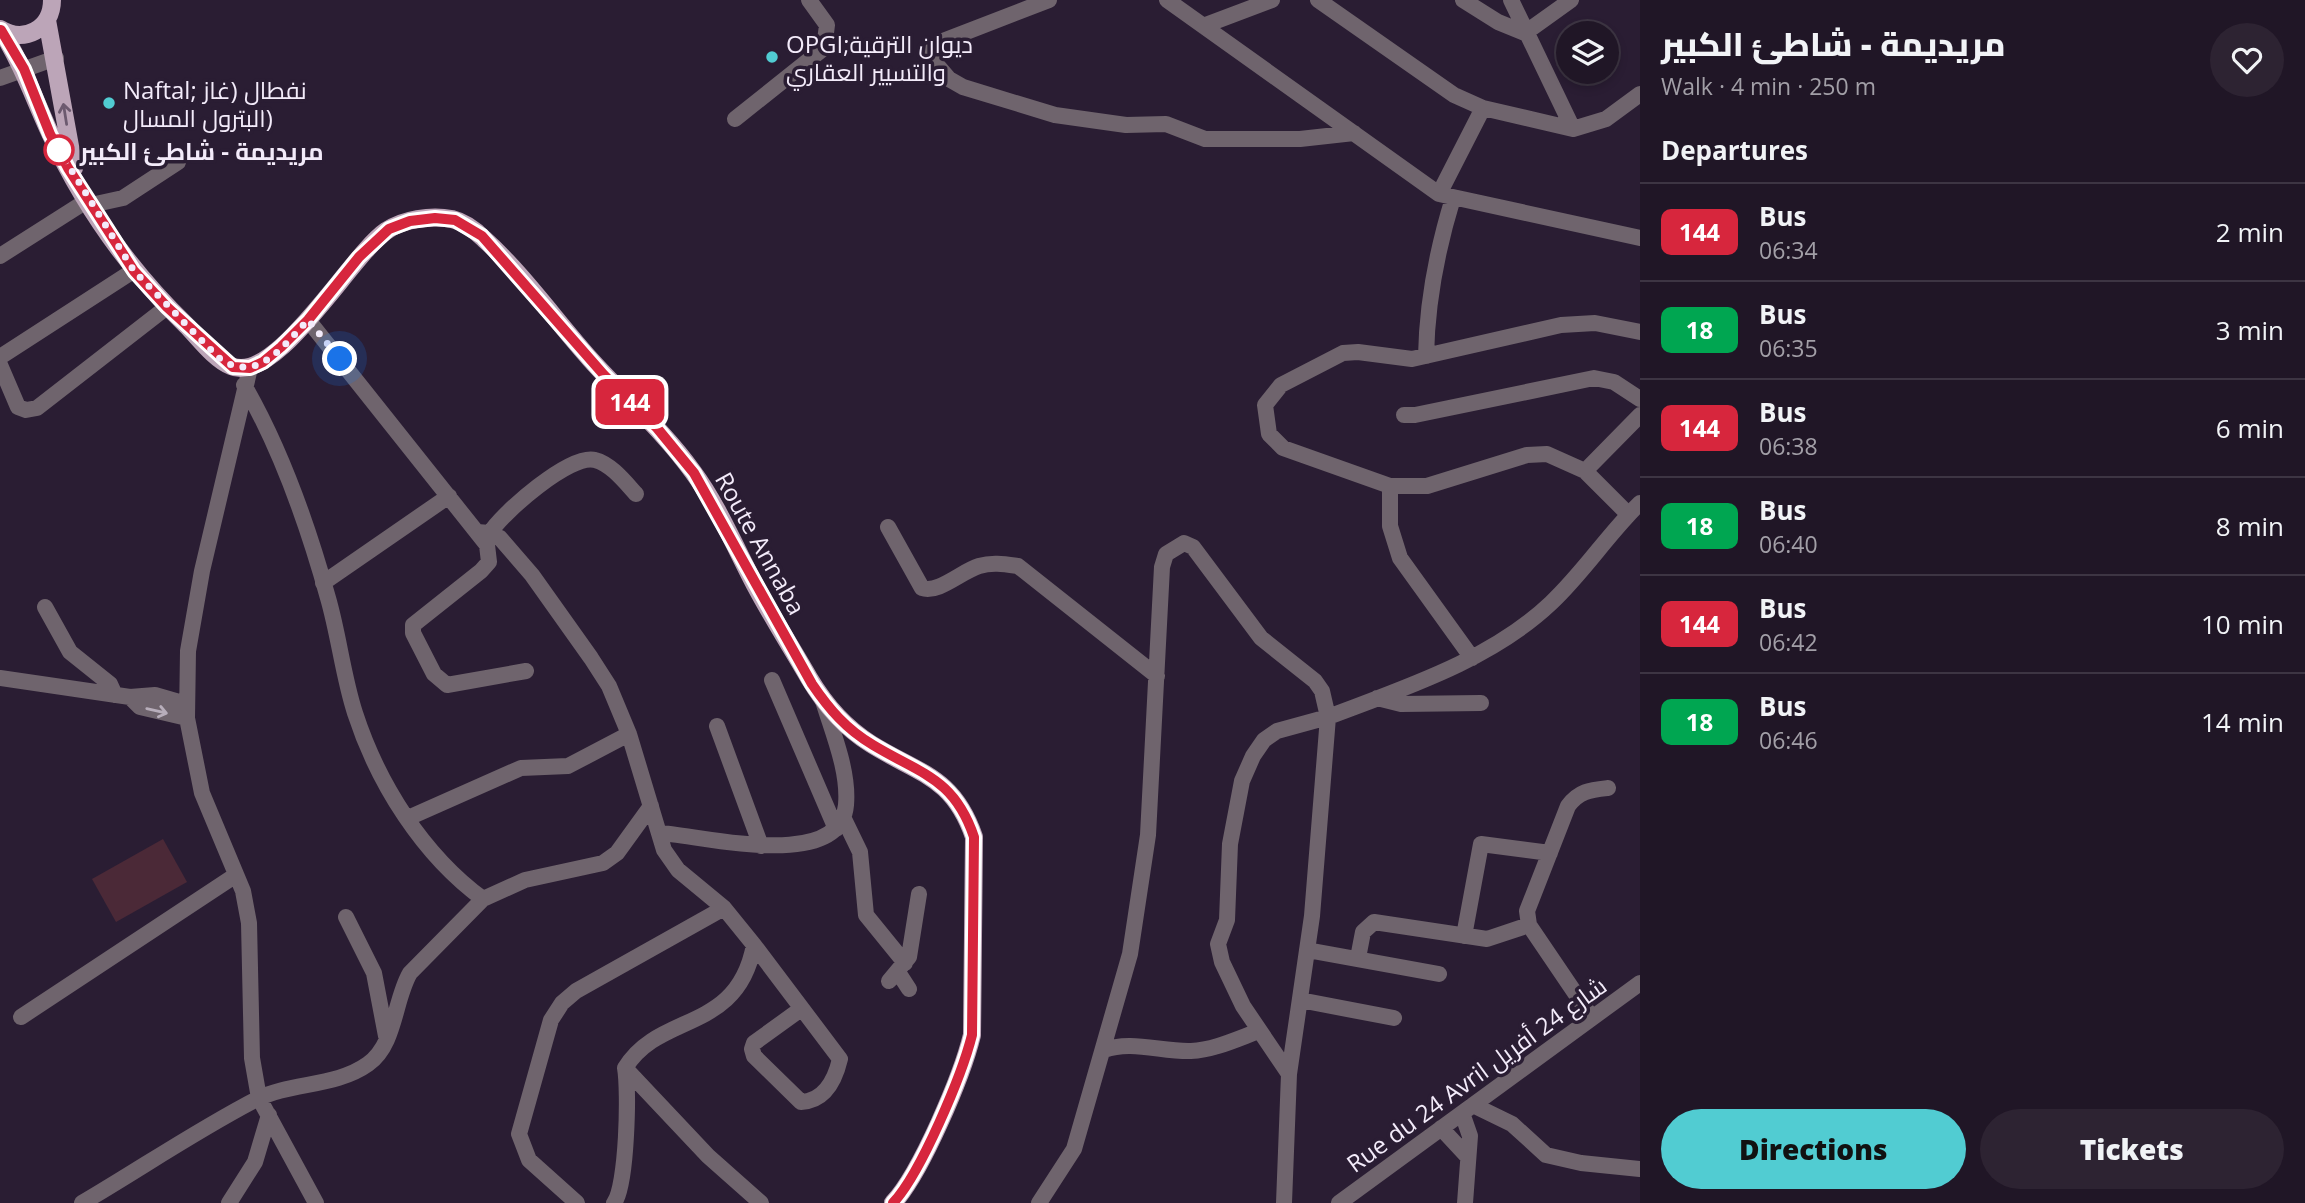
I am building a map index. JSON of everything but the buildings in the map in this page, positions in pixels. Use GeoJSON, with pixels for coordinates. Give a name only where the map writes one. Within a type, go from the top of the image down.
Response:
{"type":"FeatureCollection","features":[{"type":"Feature","properties":{"kind":"main road"},"geometry":{"type":"LineString","coordinates":[[1,29],[23,36],[40,29],[51,6]]}},
{"type":"Feature","properties":{"kind":"main road"},"geometry":{"type":"LineString","coordinates":[[51,6],[56,58],[76,181]]}},
{"type":"Feature","properties":{"kind":"main road"},"geometry":{"type":"LineString","coordinates":[[1,29],[24,69],[50,134],[89,203],[134,271],[219,358],[247,377]]}},
{"type":"Feature","properties":{"kind":"main road","name":"Route Annaba"},"geometry":{"type":"LineString","coordinates":[[247,377],[308,320],[359,257],[389,229],[410,221],[435,218],[455,220],[471,228],[494,247],[611,382],[657,428],[694,473],[823,700],[835,716],[856,734],[939,780],[961,807],[974,837],[972,1035],[967,1056],[914,1175],[893,1203]]}},
{"type":"Feature","properties":{"kind":"street"},"geometry":{"type":"LineString","coordinates":[[734,119],[824,48],[827,25],[809,0]]}},
{"type":"Feature","properties":{"kind":"street"},"geometry":{"type":"LineString","coordinates":[[1049,0],[984,28],[943,41],[932,50],[931,58],[949,79],[963,87],[1055,115],[1126,125],[1166,124],[1205,139],[1219,140],[1300,139],[1354,133]]}},
{"type":"Feature","properties":{"kind":"street"},"geometry":{"type":"LineString","coordinates":[[1167,0],[1446,196],[1640,238]]}},
{"type":"Feature","properties":{"kind":"street"},"geometry":{"type":"LineString","coordinates":[[1203,26],[1272,0]]}},
{"type":"Feature","properties":{"kind":"street"},"geometry":{"type":"LineString","coordinates":[[1318,0],[1454,94],[1483,108],[1573,129],[1606,118],[1640,94]]}},
{"type":"Feature","properties":{"kind":"street"},"geometry":{"type":"LineString","coordinates":[[1463,0],[1498,22],[1525,33]]}},
{"type":"Feature","properties":{"kind":"street"},"geometry":{"type":"LineString","coordinates":[[1511,0],[1573,129]]}},
{"type":"Feature","properties":{"kind":"street"},"geometry":{"type":"LineString","coordinates":[[1525,33],[1571,0]]}},
{"type":"Feature","properties":{"kind":"street"},"geometry":{"type":"LineString","coordinates":[[0,78],[56,58]]}},
{"type":"Feature","properties":{"kind":"street"},"geometry":{"type":"LineString","coordinates":[[1426,356],[1427,312],[1446,196],[1483,108]]}},
{"type":"Feature","properties":{"kind":"street"},"geometry":{"type":"LineString","coordinates":[[0,256],[89,203],[124,198],[178,162]]}},
{"type":"Feature","properties":{"kind":"street"},"geometry":{"type":"LineString","coordinates":[[0,357],[134,271]]}},
{"type":"Feature","properties":{"kind":"street"},"geometry":{"type":"LineString","coordinates":[[0,365],[18,407],[26,410],[37,408],[167,307]]}},
{"type":"Feature","properties":{"kind":"street"},"geometry":{"type":"LineString","coordinates":[[308,320],[449,496],[484,533],[500,538],[532,575],[609,686],[629,734],[659,833],[670,860],[724,908],[840,1059],[836,1075],[827,1091],[806,1102],[801,1102],[754,1056],[752,1049],[754,1044],[801,1009]]}},
{"type":"Feature","properties":{"kind":"street"},"geometry":{"type":"LineString","coordinates":[[1289,1073],[1259,1031],[1233,986],[1218,944],[1227,920],[1230,844],[1242,781],[1252,755],[1270,735],[1284,728],[1328,717],[1472,657],[1549,605],[1580,574],[1636,509],[1586,471],[1547,454],[1527,455],[1427,486],[1390,486],[1283,448],[1269,434],[1265,405],[1281,385],[1343,353],[1357,352],[1412,359],[1561,325],[1595,323],[1640,332]]}},
{"type":"Feature","properties":{"kind":"street"},"geometry":{"type":"LineString","coordinates":[[247,377],[323,583],[355,712],[379,774],[441,863],[483,899]]}},
{"type":"Feature","properties":{"kind":"street"},"geometry":{"type":"LineString","coordinates":[[247,377],[202,571],[188,652],[186,711],[202,793],[236,875],[249,923],[252,1058],[259,1098],[316,1203]]}},
{"type":"Feature","properties":{"kind":"street"},"geometry":{"type":"LineString","coordinates":[[1404,415],[1415,415],[1594,377],[1614,382],[1640,399]]}},
{"type":"Feature","properties":{"kind":"street"},"geometry":{"type":"LineString","coordinates":[[1586,471],[1640,415]]}},
{"type":"Feature","properties":{"kind":"street"},"geometry":{"type":"LineString","coordinates":[[484,533],[502,515],[558,474],[584,460],[593,459],[605,465],[636,495]]}},
{"type":"Feature","properties":{"kind":"street"},"geometry":{"type":"LineString","coordinates":[[1390,486],[1390,526],[1400,558],[1472,657]]}},
{"type":"Feature","properties":{"kind":"street"},"geometry":{"type":"LineString","coordinates":[[323,583],[449,496]]}},
{"type":"Feature","properties":{"kind":"street"},"geometry":{"type":"LineString","coordinates":[[888,527],[922,588],[934,589],[978,566],[997,562],[1018,566],[1157,676]]}},
{"type":"Feature","properties":{"kind":"street"},"geometry":{"type":"LineString","coordinates":[[484,533],[489,562],[417,620],[413,633],[434,674],[447,685],[526,671]]}},
{"type":"Feature","properties":{"kind":"street"},"geometry":{"type":"LineString","coordinates":[[1039,1203],[1074,1149],[1130,954],[1148,835],[1161,567],[1166,554],[1184,543],[1193,547],[1261,639],[1315,681],[1322,691],[1328,717],[1307,950],[1289,1073],[1284,1203]]}},
{"type":"Feature","properties":{"kind":"street"},"geometry":{"type":"LineString","coordinates":[[46,607],[70,652],[122,696]]}},
{"type":"Feature","properties":{"kind":"street"},"geometry":{"type":"LineString","coordinates":[[0,678],[122,696],[155,695],[186,711]]}},
{"type":"Feature","properties":{"kind":"street"},"geometry":{"type":"LineString","coordinates":[[772,680],[840,824],[860,852],[866,915],[909,989]]}},
{"type":"Feature","properties":{"kind":"street"},"geometry":{"type":"LineString","coordinates":[[1377,698],[1401,704],[1481,703]]}},
{"type":"Feature","properties":{"kind":"street"},"geometry":{"type":"LineString","coordinates":[[659,833],[761,846],[817,841],[840,824],[846,792],[844,776],[823,700]]}},
{"type":"Feature","properties":{"kind":"street"},"geometry":{"type":"LineString","coordinates":[[717,726],[761,846]]}},
{"type":"Feature","properties":{"kind":"street"},"geometry":{"type":"LineString","coordinates":[[408,818],[521,768],[568,766],[629,734]]}},
{"type":"Feature","properties":{"kind":"street"},"geometry":{"type":"LineString","coordinates":[[1592,1018],[1529,925],[1527,911],[1575,796],[1587,790],[1608,788]]}},
{"type":"Feature","properties":{"kind":"street"},"geometry":{"type":"LineString","coordinates":[[82,1203],[259,1098],[348,1074],[369,1063],[383,1049],[403,985],[410,973],[483,899],[525,880],[603,863],[617,853],[651,806]]}},
{"type":"Feature","properties":{"kind":"street"},"geometry":{"type":"LineString","coordinates":[[1464,936],[1481,844],[1550,853]]}},
{"type":"Feature","properties":{"kind":"street"},"geometry":{"type":"LineString","coordinates":[[21,1017],[236,875]]}},
{"type":"Feature","properties":{"kind":"street"},"geometry":{"type":"LineString","coordinates":[[897,972],[911,949],[919,894]]}},
{"type":"Feature","properties":{"kind":"street"},"geometry":{"type":"LineString","coordinates":[[577,1203],[529,1160],[519,1134],[551,1020],[562,1003],[576,991],[724,908]]}},
{"type":"Feature","properties":{"kind":"street"},"geometry":{"type":"LineString","coordinates":[[346,917],[374,973],[386,1039]]}},
{"type":"Feature","properties":{"kind":"street"},"geometry":{"type":"LineString","coordinates":[[1357,958],[1363,932],[1374,922],[1493,939],[1529,925]]}},
{"type":"Feature","properties":{"kind":"street"},"geometry":{"type":"LineString","coordinates":[[625,1068],[643,1047],[718,1007],[733,994],[750,966],[754,945]]}},
{"type":"Feature","properties":{"kind":"street"},"geometry":{"type":"LineString","coordinates":[[1307,950],[1357,958],[1399,969],[1439,974]]}},
{"type":"Feature","properties":{"kind":"street","name":"Rue du 24 Avril شارع 24 أفريل"},"geometry":{"type":"LineString","coordinates":[[1339,1203],[1640,983]]}},
{"type":"Feature","properties":{"kind":"street"},"geometry":{"type":"LineString","coordinates":[[1300,1000],[1394,1017]]}},
{"type":"Feature","properties":{"kind":"street"},"geometry":{"type":"LineString","coordinates":[[1104,1050],[1142,1046],[1190,1051],[1210,1048],[1259,1031]]}},
{"type":"Feature","properties":{"kind":"street"},"geometry":{"type":"LineString","coordinates":[[614,1203],[621,1187],[629,1088],[625,1068]]}},
{"type":"Feature","properties":{"kind":"street"},"geometry":{"type":"LineString","coordinates":[[625,1068],[708,1156],[761,1203]]}},
{"type":"Feature","properties":{"kind":"street"},"geometry":{"type":"LineString","coordinates":[[1465,1203],[1470,1136],[1467,1109],[1513,1124],[1546,1155],[1581,1163],[1640,1169]]}},
{"type":"Feature","properties":{"kind":"street"},"geometry":{"type":"LineString","coordinates":[[229,1203],[255,1162],[269,1115]]}},
{"type":"Feature","properties":{"kind":"street"},"geometry":{"type":"LineString","coordinates":[[1441,1128],[1467,1156]]}},
{"type":"Feature","properties":{"kind":"shaded area"},"geometry":{"type":"Polygon","coordinates":[[[163,839],[187,882],[116,922],[92,879],[163,839]]]}},
{"type":"Feature","properties":{"kind":"bus line","name":"144"},"geometry":{"type":"LineString","coordinates":[[1,30],[24,69],[50,134],[107,233],[134,271],[167,307],[219,358],[233,367],[250,368],[263,362],[281,347],[308,320],[372,242],[389,229],[410,221],[435,218],[455,220],[482,236],[604,375],[657,428],[694,473],[812,684],[835,716],[874,746],[939,780],[951,793],[968,819],[974,837],[972,1035],[967,1056],[914,1175],[893,1203]]}},
{"type":"Feature","properties":{"kind":"place","name":"OPGI;ديوان الترقية والتسيير العقاري"},"geometry":{"type":"Point","coordinates":[772,57]}},
{"type":"Feature","properties":{"kind":"place","name":"Naftal; نفطال (غاز البترول المسال)"},"geometry":{"type":"Point","coordinates":[109,103]}},
{"type":"Feature","properties":{"kind":"place","name":"مريديمة - شاطئ الكبير"},"geometry":{"type":"Point","coordinates":[59,150]}},
{"type":"Feature","properties":{"kind":"route"},"geometry":{"type":"LineString","coordinates":[[59,150],[107,233],[134,271],[219,358],[233,367],[250,368],[263,362],[308,320],[340,359]]}}]}
